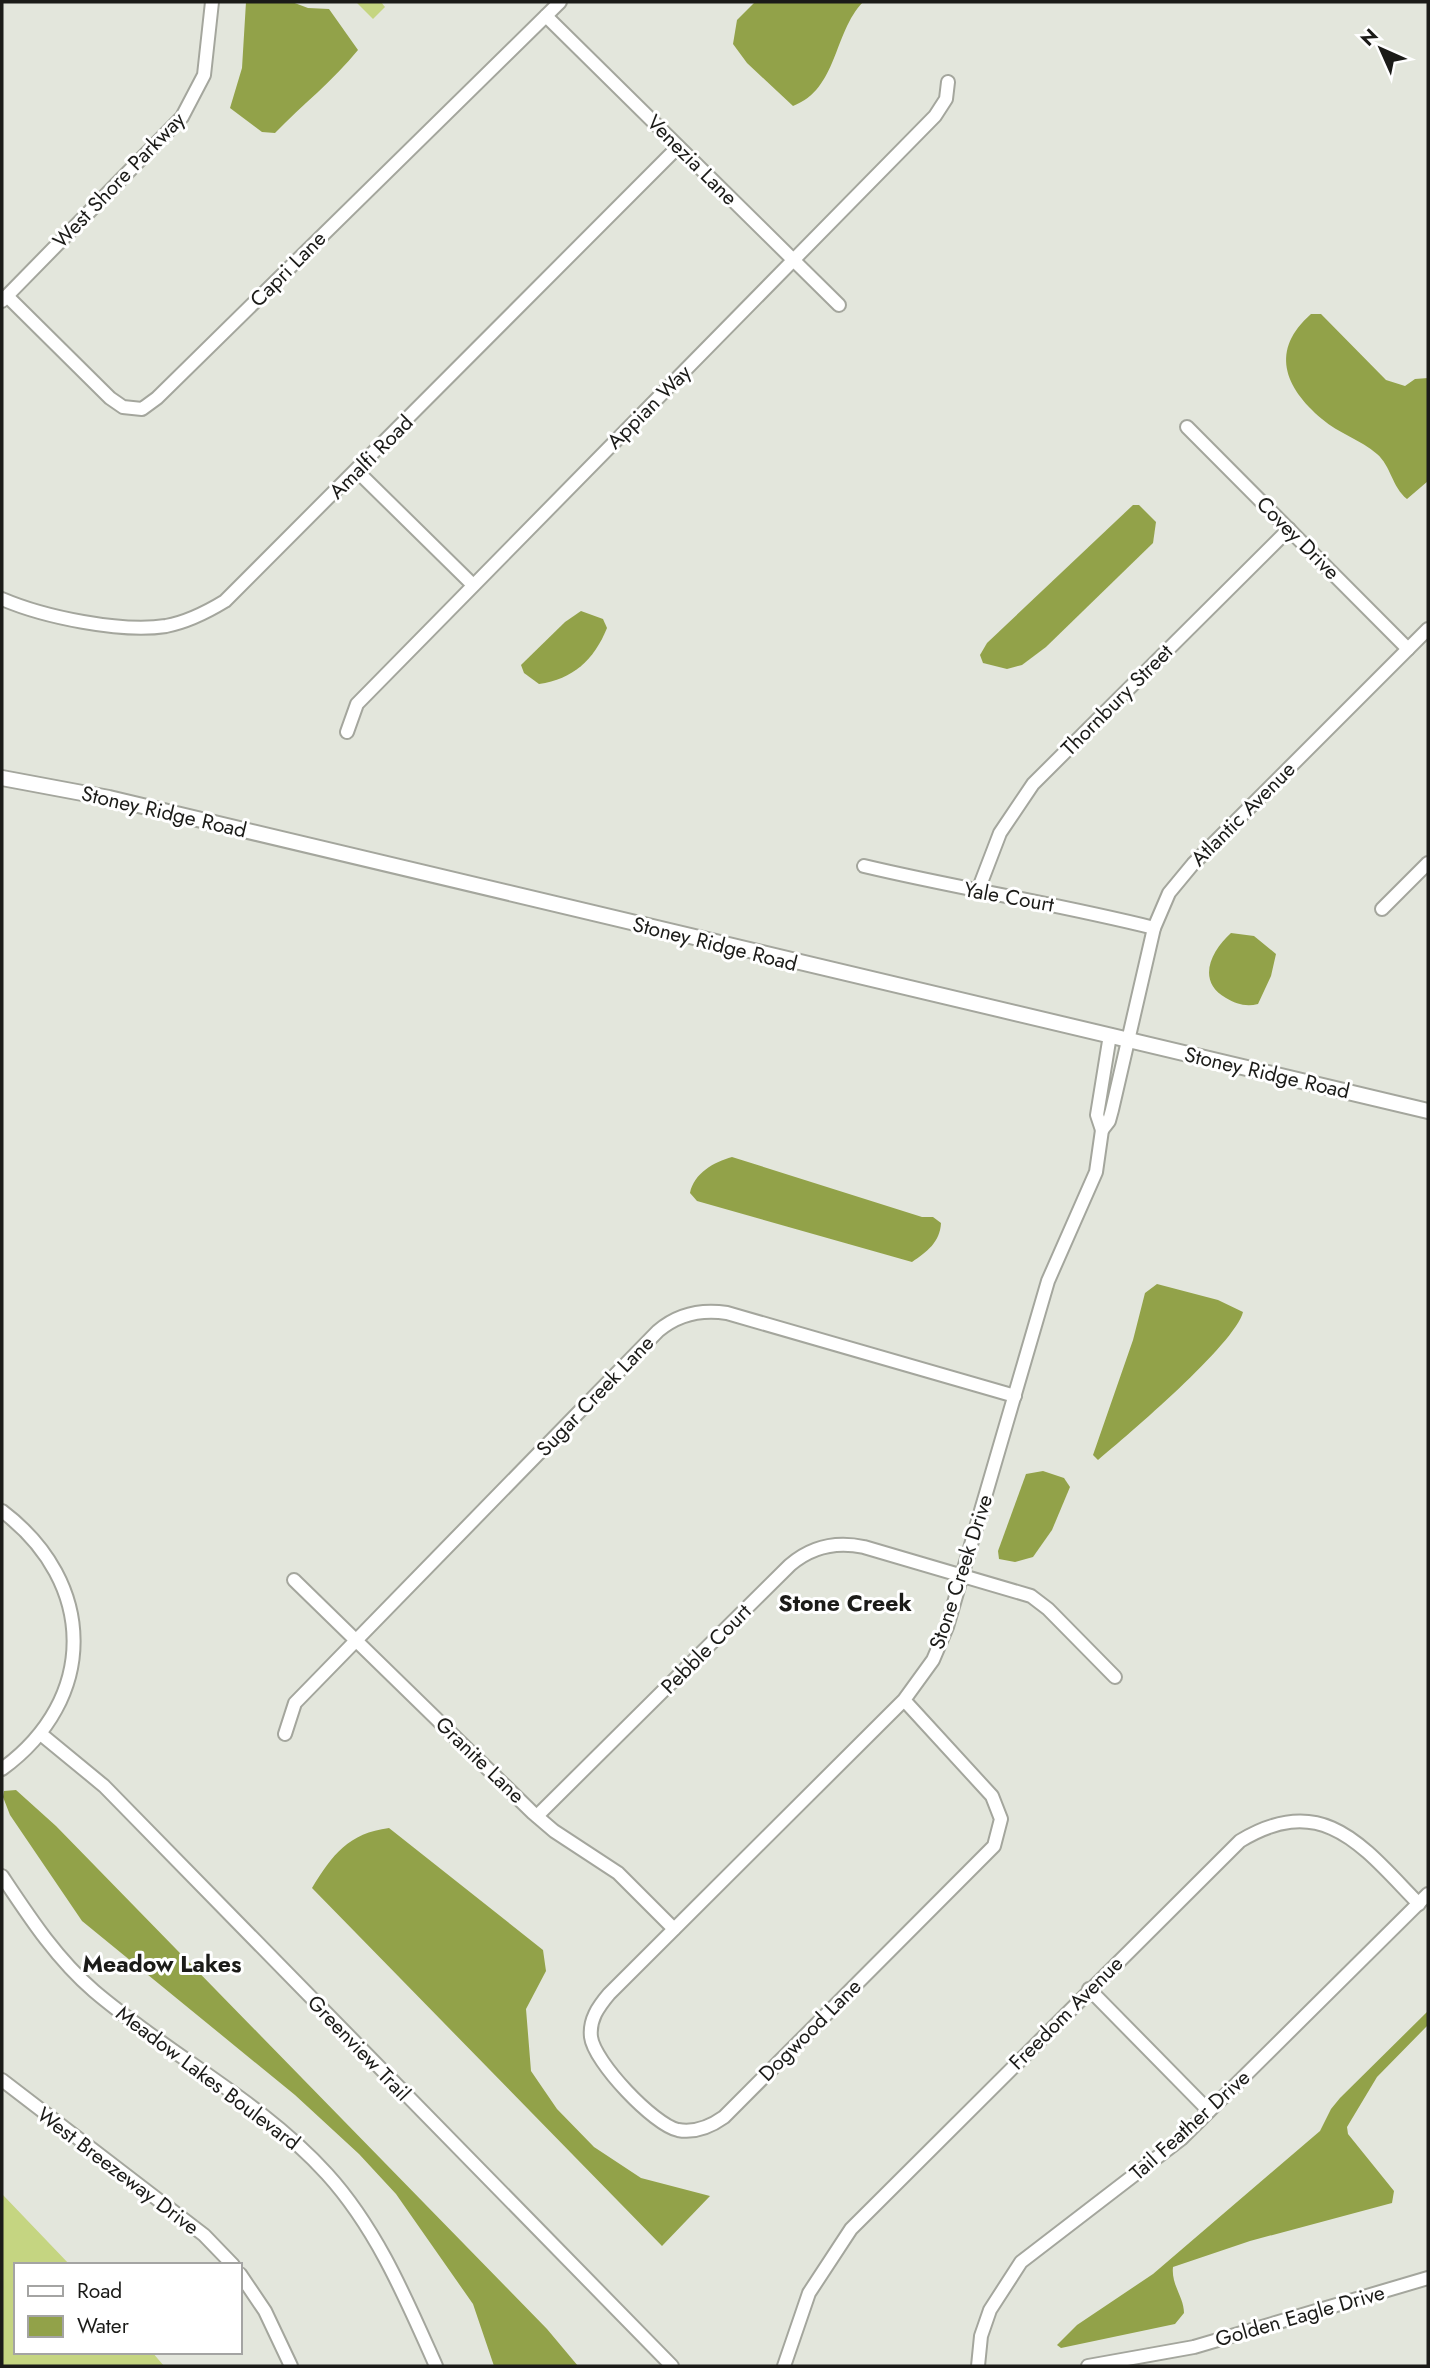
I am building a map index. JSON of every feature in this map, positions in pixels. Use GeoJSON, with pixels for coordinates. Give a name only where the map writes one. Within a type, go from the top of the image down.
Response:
{"type":"FeatureCollection","features":[{"type":"Feature","properties":{"kind":"street","name":"West Shore Parkway"},"geometry":{"type":"LineString","coordinates":[[4,299],[182,117],[204,75],[212,2]]}},
{"type":"Feature","properties":{"kind":"street","name":"Capri Lane"},"geometry":{"type":"LineString","coordinates":[[4,299],[110,398],[124,407],[142,409],[157,398],[560,2]]}},
{"type":"Feature","properties":{"kind":"street","name":"Venezia Lane"},"geometry":{"type":"LineString","coordinates":[[545,16],[839,305]]}},
{"type":"Feature","properties":{"kind":"street","name":"Appian Way"},"geometry":{"type":"LineString","coordinates":[[347,732],[357,704],[935,116],[946,99],[948,82]]}},
{"type":"Feature","properties":{"kind":"street","name":"Amalfi Road"},"geometry":{"type":"LineString","coordinates":[[2,599],[47,613],[140,628],[168,625],[195,616],[234,594],[678,147]]}},
{"type":"Feature","properties":{"kind":"street","name":"Covey Drive"},"geometry":{"type":"LineString","coordinates":[[1187,427],[1408,649]]}},
{"type":"Feature","properties":{"kind":"street"},"geometry":{"type":"LineString","coordinates":[[357,471],[473,585]]}},
{"type":"Feature","properties":{"kind":"street","name":"Thornbury Street"},"geometry":{"type":"LineString","coordinates":[[977,893],[1000,833],[1033,784],[1289,529]]}},
{"type":"Feature","properties":{"kind":"street","name":"Atlantic Avenue"},"geometry":{"type":"LineString","coordinates":[[1128,1040],[1154,928],[1166,899],[1183,875],[1428,629]]}},
{"type":"Feature","properties":{"kind":"street","name":"Stoney Ridge Road"},"geometry":{"type":"LineString","coordinates":[[2,778],[109,798],[1428,1111]]}},
{"type":"Feature","properties":{"kind":"street"},"geometry":{"type":"LineString","coordinates":[[1382,909],[1428,863]]}},
{"type":"Feature","properties":{"kind":"street","name":"Yale Court"},"geometry":{"type":"LineString","coordinates":[[864,866],[977,893],[1073,907],[1154,928]]}},
{"type":"Feature","properties":{"kind":"street","name":"Stone Creek Drive"},"geometry":{"type":"LineString","coordinates":[[1102,1130],[1097,1115],[1110,1035]]}},
{"type":"Feature","properties":{"kind":"street","name":"Stone Creek Drive"},"geometry":{"type":"LineString","coordinates":[[674,1929],[904,1700],[940,1646],[1048,1281],[1097,1172],[1102,1130],[1112,1110],[1128,1040]]}},
{"type":"Feature","properties":{"kind":"street","name":"Sugar Creek Lane"},"geometry":{"type":"LineString","coordinates":[[285,1734],[295,1703],[658,1331],[681,1317],[706,1311],[736,1315],[1015,1396]]}},
{"type":"Feature","properties":{"kind":"street"},"geometry":{"type":"LineString","coordinates":[[2,1511],[45,1555],[59,1578],[72,1616],[74,1641],[64,1695],[42,1735],[2,1769]]}},
{"type":"Feature","properties":{"kind":"street","name":"Pebble Court"},"geometry":{"type":"LineString","coordinates":[[537,1816],[790,1565],[807,1553],[826,1545],[852,1544],[1036,1599],[1115,1677]]}},
{"type":"Feature","properties":{"kind":"street","name":"Granite Lane"},"geometry":{"type":"LineString","coordinates":[[294,1580],[537,1816],[618,1873],[674,1929]]}},
{"type":"Feature","properties":{"kind":"street","name":"Dogwood Lane"},"geometry":{"type":"LineString","coordinates":[[674,1929],[601,2003],[592,2019],[591,2038],[602,2063],[654,2117],[673,2129],[690,2131],[712,2125],[724,2117],[994,1846],[1001,1819],[992,1796],[904,1700]]}},
{"type":"Feature","properties":{"kind":"street","name":"Greenview Trail"},"geometry":{"type":"LineString","coordinates":[[42,1735],[113,1795],[672,2366]]}},
{"type":"Feature","properties":{"kind":"street","name":"Freedom Avenue"},"geometry":{"type":"LineString","coordinates":[[784,2366],[809,2293],[851,2229],[1230,1849],[1251,1834],[1275,1825],[1314,1821],[1340,1830],[1359,1843],[1423,1899]]}},
{"type":"Feature","properties":{"kind":"street","name":"Meadow Lakes Boulevard"},"geometry":{"type":"LineString","coordinates":[[2,1876],[57,1954],[93,1990],[257,2112],[325,2172],[353,2204],[376,2241],[436,2366]]}},
{"type":"Feature","properties":{"kind":"street","name":"Tail Feather Drive"},"geometry":{"type":"LineString","coordinates":[[978,2366],[981,2336],[990,2310],[1021,2262],[1167,2151],[1423,1899]]}},
{"type":"Feature","properties":{"kind":"street"},"geometry":{"type":"LineString","coordinates":[[1089,1989],[1209,2111]]}},
{"type":"Feature","properties":{"kind":"street","name":"West Breezeway Drive"},"geometry":{"type":"LineString","coordinates":[[2,2080],[204,2235],[231,2263]]}},
{"type":"Feature","properties":{"kind":"street"},"geometry":{"type":"LineString","coordinates":[[242,2277],[265,2311],[291,2366]]}},
{"type":"Feature","properties":{"kind":"street","name":"Golden Eagle Drive"},"geometry":{"type":"LineString","coordinates":[[1088,2366],[1194,2347],[1428,2278]]}},
{"type":"Feature","properties":{"kind":"shaded area"},"geometry":{"type":"Polygon","coordinates":[[[356,2],[381,2],[385,7],[373,19],[356,2]]]}},
{"type":"Feature","properties":{"kind":"shaded area"},"geometry":{"type":"Polygon","coordinates":[[[3,2195],[68,2263],[14,2263],[14,2354],[154,2354],[164,2366],[2,2366],[3,2195]]]}},
{"type":"Feature","properties":{"kind":"water"},"geometry":{"type":"Polygon","coordinates":[[[246,2],[292,2],[308,8],[329,9],[358,50],[275,133],[262,132],[230,108],[242,68],[246,2]]]}},
{"type":"Feature","properties":{"kind":"water"},"geometry":{"type":"Polygon","coordinates":[[[755,2],[863,2],[853,15],[819,87],[808,98],[793,106],[747,63],[733,44],[737,20],[755,2]]]}},
{"type":"Feature","properties":{"kind":"water"},"geometry":{"type":"Polygon","coordinates":[[[1311,314],[1321,314],[1386,380],[1405,386],[1415,379],[1428,378],[1428,481],[1407,499],[1398,489],[1382,459],[1322,419],[1298,394],[1291,381],[1286,355],[1290,341],[1311,314]]]}},
{"type":"Feature","properties":{"kind":"water"},"geometry":{"type":"Polygon","coordinates":[[[1133,505],[1139,505],[1156,522],[1153,543],[1046,647],[1022,665],[1007,669],[983,663],[980,655],[987,643],[1133,505]]]}},
{"type":"Feature","properties":{"kind":"water"},"geometry":{"type":"Polygon","coordinates":[[[581,611],[603,619],[607,628],[589,658],[572,673],[539,684],[524,673],[521,665],[565,622],[581,611]]]}},
{"type":"Feature","properties":{"kind":"water"},"geometry":{"type":"Polygon","coordinates":[[[1231,933],[1254,936],[1276,954],[1271,976],[1258,1004],[1234,1002],[1217,991],[1211,983],[1209,975],[1213,957],[1231,933]]]}},
{"type":"Feature","properties":{"kind":"water"},"geometry":{"type":"Polygon","coordinates":[[[732,1157],[922,1217],[933,1217],[941,1223],[938,1236],[928,1250],[912,1262],[697,1201],[690,1193],[700,1174],[712,1165],[732,1157]]]}},
{"type":"Feature","properties":{"kind":"water"},"geometry":{"type":"Polygon","coordinates":[[[1157,1284],[1218,1300],[1243,1312],[1236,1327],[1202,1366],[1098,1460],[1093,1455],[1133,1340],[1145,1293],[1157,1284]]]}},
{"type":"Feature","properties":{"kind":"water"},"geometry":{"type":"Polygon","coordinates":[[[1043,1471],[1064,1478],[1070,1487],[1052,1530],[1033,1557],[1015,1562],[999,1559],[998,1551],[1026,1474],[1043,1471]]]}},
{"type":"Feature","properties":{"kind":"water"},"geometry":{"type":"Polygon","coordinates":[[[16,1790],[56,1826],[547,2329],[578,2366],[494,2366],[473,2304],[396,2194],[359,2154],[295,2095],[82,1921],[10,1815],[3,1797],[4,1791],[16,1790]]]}},
{"type":"Feature","properties":{"kind":"water"},"geometry":{"type":"Polygon","coordinates":[[[389,1828],[543,1950],[546,1971],[526,2009],[531,2071],[557,2109],[594,2147],[641,2178],[710,2196],[662,2246],[312,1888],[327,1865],[352,1840],[389,1828]]]}},
{"type":"Feature","properties":{"kind":"water"},"geometry":{"type":"Polygon","coordinates":[[[1428,2011],[1428,2025],[1377,2077],[1347,2127],[1348,2134],[1394,2191],[1392,2203],[1250,2241],[1173,2267],[1184,2313],[1175,2324],[1061,2348],[1057,2345],[1077,2325],[1153,2274],[1320,2131],[1340,2098],[1428,2011]]]}},
{"type":"Feature","properties":{"kind":"district","name":"Stone Creek"},"geometry":{"type":"Point","coordinates":[845,1603]}},
{"type":"Feature","properties":{"kind":"district","name":"Meadow Lakes"},"geometry":{"type":"Point","coordinates":[162,1964]}}]}
